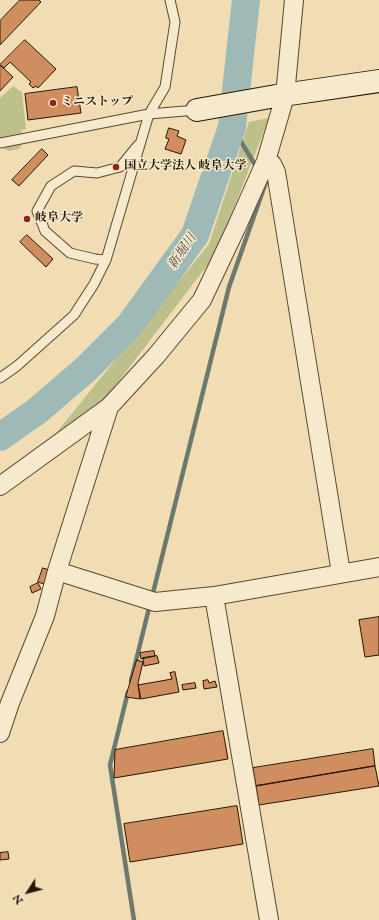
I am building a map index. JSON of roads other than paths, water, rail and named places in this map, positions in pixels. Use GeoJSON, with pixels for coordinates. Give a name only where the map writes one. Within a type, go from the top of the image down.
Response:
{"type":"FeatureCollection","features":[{"type":"Feature","properties":{"kind":"street"},"geometry":{"type":"LineString","coordinates":[[0,486],[109,407],[156,356],[202,300],[266,161],[281,96],[294,0]]}},
{"type":"Feature","properties":{"kind":"street"},"geometry":{"type":"LineString","coordinates":[[197,110],[379,81]]}},
{"type":"Feature","properties":{"kind":"street"},"geometry":{"type":"LineString","coordinates":[[266,161],[272,164],[276,172],[341,573]]}},
{"type":"Feature","properties":{"kind":"street"},"geometry":{"type":"LineString","coordinates":[[0,733],[10,703],[45,616],[57,571],[109,407]]}},
{"type":"Feature","properties":{"kind":"street"},"geometry":{"type":"LineString","coordinates":[[57,571],[155,602],[214,596],[341,573],[379,568]]}},
{"type":"Feature","properties":{"kind":"street"},"geometry":{"type":"LineString","coordinates":[[214,596],[268,920]]}},
{"type":"Feature","properties":{"kind":"lane"},"geometry":{"type":"LineString","coordinates":[[0,378],[17,366],[74,315],[94,284],[106,260],[149,114],[165,87],[175,22],[170,0]]}},
{"type":"Feature","properties":{"kind":"lane"},"geometry":{"type":"LineString","coordinates":[[0,143],[149,114],[197,110]]}},
{"type":"Feature","properties":{"kind":"lane"},"geometry":{"type":"LineString","coordinates":[[106,260],[70,253],[45,231],[37,211],[51,186],[74,171],[97,173],[120,167],[140,142]]}},
{"type":"Feature","properties":{"kind":"waterway","name":"新堀川"},"geometry":{"type":"LineString","coordinates":[[0,437],[37,411],[86,369],[129,326],[195,235],[232,127],[246,0]]}},
{"type":"Feature","properties":{"kind":"waterway"},"geometry":{"type":"LineString","coordinates":[[232,127],[257,168]]}},
{"type":"Feature","properties":{"kind":"waterway"},"geometry":{"type":"LineString","coordinates":[[152,597],[229,287],[266,182],[264,179]]}},
{"type":"Feature","properties":{"kind":"waterway"},"geometry":{"type":"LineString","coordinates":[[131,681],[150,604]]}},
{"type":"Feature","properties":{"kind":"waterway"},"geometry":{"type":"LineString","coordinates":[[128,692],[110,765],[134,920]]}},
{"type":"Feature","properties":{"kind":"place","name":"ミニストップ"},"geometry":{"type":"Point","coordinates":[53,103]}},
{"type":"Feature","properties":{"kind":"place","name":"国立大学法人 岐阜大学"},"geometry":{"type":"Point","coordinates":[116,167]}},
{"type":"Feature","properties":{"kind":"place","name":"岐阜大学"},"geometry":{"type":"Point","coordinates":[27,219]}}]}
